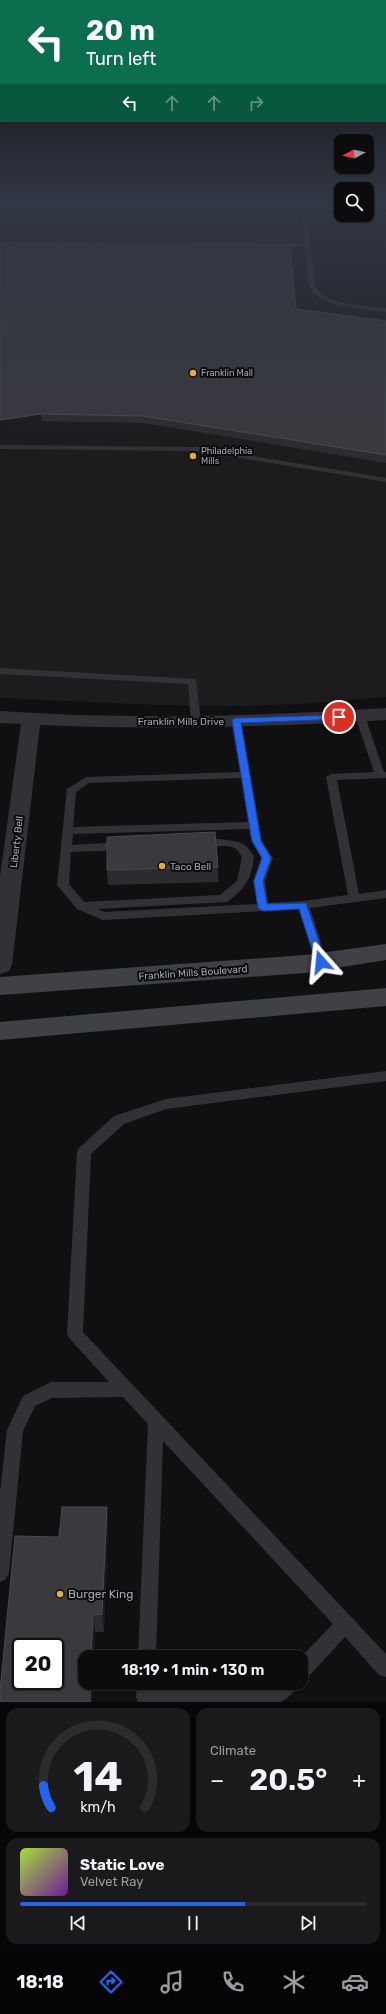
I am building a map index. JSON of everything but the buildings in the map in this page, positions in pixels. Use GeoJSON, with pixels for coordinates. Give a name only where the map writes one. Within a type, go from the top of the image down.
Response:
{"type":"FeatureCollection","features":[{"type":"Feature","properties":{"kind":"street","name":"Franklin Mills Drive"},"geometry":{"type":"LineString","coordinates":[[0,717],[31,719],[196,721],[307,719],[386,714]]}},
{"type":"Feature","properties":{"kind":"street","name":"Liberty Bell"},"geometry":{"type":"LineString","coordinates":[[0,965],[31,719]]}},
{"type":"Feature","properties":{"kind":"street","name":"Franklin Mills Boulevard"},"geometry":{"type":"LineString","coordinates":[[0,986],[321,962],[386,952]]}},
{"type":"Feature","properties":{"kind":"street"},"geometry":{"type":"LineString","coordinates":[[0,1031],[100,1024],[386,997]]}},
{"type":"Feature","properties":{"kind":"lane"},"geometry":{"type":"LineString","coordinates":[[312,282],[313,288],[318,295],[336,302],[386,310]]}},
{"type":"Feature","properties":{"kind":"lane"},"geometry":{"type":"LineString","coordinates":[[0,447],[198,449],[254,457],[386,480]]}},
{"type":"Feature","properties":{"kind":"lane"},"geometry":{"type":"LineString","coordinates":[[0,672],[193,681],[196,721]]}},
{"type":"Feature","properties":{"kind":"lane"},"geometry":{"type":"LineString","coordinates":[[354,898],[331,777],[383,775],[360,716]]}},
{"type":"Feature","properties":{"kind":"lane"},"geometry":{"type":"LineString","coordinates":[[236,720],[257,841],[267,858],[259,881],[263,908]]}},
{"type":"Feature","properties":{"kind":"lane"},"geometry":{"type":"LineString","coordinates":[[246,775],[86,780],[71,791],[63,885],[80,906],[103,916],[303,905],[386,894]]}},
{"type":"Feature","properties":{"kind":"lane"},"geometry":{"type":"LineString","coordinates":[[67,831],[254,825]]}},
{"type":"Feature","properties":{"kind":"lane"},"geometry":{"type":"LineString","coordinates":[[80,906],[223,899],[240,888],[247,872],[248,856],[239,846],[221,842],[190,843]]}},
{"type":"Feature","properties":{"kind":"lane"},"geometry":{"type":"LineString","coordinates":[[66,849],[136,846]]}},
{"type":"Feature","properties":{"kind":"lane"},"geometry":{"type":"LineString","coordinates":[[303,905],[321,962]]}},
{"type":"Feature","properties":{"kind":"lane"},"geometry":{"type":"LineString","coordinates":[[386,1076],[166,1104],[119,1120],[84,1152],[75,1334],[386,1668]]}},
{"type":"Feature","properties":{"kind":"lane"},"geometry":{"type":"LineString","coordinates":[[0,1572],[15,1430],[29,1401],[51,1390],[127,1389]]}},
{"type":"Feature","properties":{"kind":"lane"},"geometry":{"type":"LineString","coordinates":[[147,1650],[156,1420]]}},
{"type":"Feature","properties":{"kind":"lane"},"geometry":{"type":"LineString","coordinates":[[308,1663],[345,1624]]}},
{"type":"Feature","properties":{"kind":"lane"},"geometry":{"type":"LineString","coordinates":[[146,1690],[145,1697],[283,1693]]}},
{"type":"Feature","properties":{"kind":"shaded area","name":"Philadelphia Mills"},"geometry":{"type":"Polygon","coordinates":[[[0,282],[386,282],[386,697],[302,704],[239,706],[157,705],[0,698],[0,282]]]}},
{"type":"Feature","properties":{"kind":"place","name":"Franklin Mall"},"geometry":{"type":"Point","coordinates":[193,373]}},
{"type":"Feature","properties":{"kind":"place","name":"Philadelphia Mills"},"geometry":{"type":"Point","coordinates":[193,456]}},
{"type":"Feature","properties":{"kind":"place","name":"Taco Bell"},"geometry":{"type":"Point","coordinates":[162,866]}},
{"type":"Feature","properties":{"kind":"place","name":"Burger King"},"geometry":{"type":"Point","coordinates":[60,1594]}},
{"type":"Feature","properties":{"kind":"route"},"geometry":{"type":"LineString","coordinates":[[321,962],[303,905],[263,908],[259,881],[267,858],[257,841],[236,720],[339,717]]}}]}
